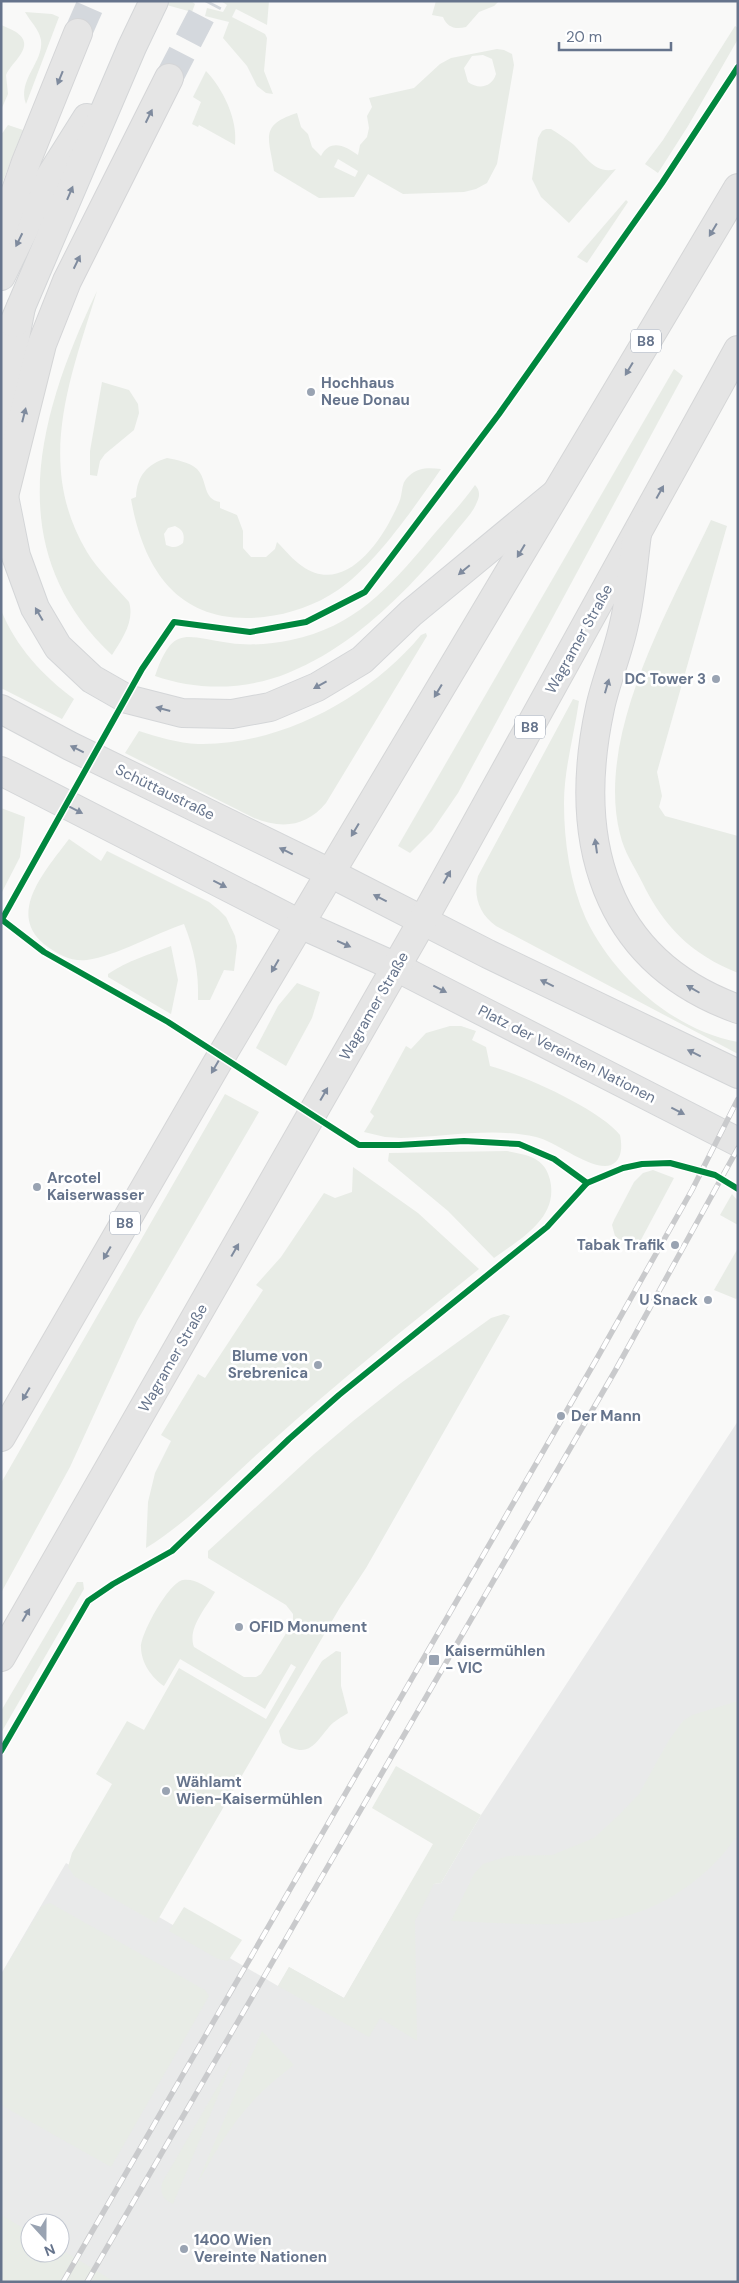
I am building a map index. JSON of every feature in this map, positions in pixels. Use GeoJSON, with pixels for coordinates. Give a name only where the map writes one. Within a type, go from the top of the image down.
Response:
{"type":"FeatureCollection","features":[{"type":"Feature","properties":{"kind":"main road"},"geometry":{"type":"LineString","coordinates":[[1,350],[132,47],[154,1]]}},
{"type":"Feature","properties":{"kind":"main road"},"geometry":{"type":"LineString","coordinates":[[1,233],[26,162],[78,33]]}},
{"type":"Feature","properties":{"kind":"main road"},"geometry":{"type":"LineString","coordinates":[[1,276],[48,180],[132,47]]}},
{"type":"Feature","properties":{"kind":"main road"},"geometry":{"type":"LineString","coordinates":[[4,496],[42,344],[67,281],[169,78]]}},
{"type":"Feature","properties":{"kind":"main road","name":"B8"},"geometry":{"type":"LineString","coordinates":[[1,1437],[330,873],[738,188]]}},
{"type":"Feature","properties":{"kind":"main road"},"geometry":{"type":"LineString","coordinates":[[21,307],[3,399],[4,496],[16,556],[35,608],[58,647],[92,679],[127,699],[182,713],[232,714],[278,704],[317,687],[362,660],[411,614],[555,494]]}},
{"type":"Feature","properties":{"kind":"main road","name":"Wagramer Straße"},"geometry":{"type":"LineString","coordinates":[[1,1657],[423,920],[738,350]]}},
{"type":"Feature","properties":{"kind":"main road"},"geometry":{"type":"LineString","coordinates":[[637,534],[624,624],[600,708],[592,756],[591,799],[596,851],[608,894],[626,928],[654,959],[681,982],[712,1000],[738,1009]]}},
{"type":"Feature","properties":{"kind":"main road","name":"Schüttaustraße"},"geometry":{"type":"LineString","coordinates":[[1,709],[70,746],[423,920]]}},
{"type":"Feature","properties":{"kind":"main road"},"geometry":{"type":"LineString","coordinates":[[1,771],[300,924]]}},
{"type":"Feature","properties":{"kind":"main road"},"geometry":{"type":"LineString","coordinates":[[423,920],[488,954],[738,1074]]}},
{"type":"Feature","properties":{"kind":"main road","name":"Platz der Vereinten Nationen"},"geometry":{"type":"LineString","coordinates":[[300,924],[396,967],[738,1142]]}},
{"type":"Feature","properties":{"kind":"shaded area"},"geometry":{"type":"Polygon","coordinates":[[[152,1],[191,1],[195,4],[192,12],[152,1]]]}},
{"type":"Feature","properties":{"kind":"shaded area"},"geometry":{"type":"Polygon","coordinates":[[[221,1],[269,1],[267,25],[236,9],[232,17],[265,34],[267,38],[264,71],[273,94],[266,93],[257,86],[247,66],[223,38],[229,22],[205,16],[207,8],[223,12],[227,5],[221,1]]]}},
{"type":"Feature","properties":{"kind":"shaded area"},"geometry":{"type":"Polygon","coordinates":[[[436,1],[499,1],[494,6],[479,12],[466,27],[458,28],[449,25],[443,17],[432,15],[436,1]]]}},
{"type":"Feature","properties":{"kind":"shaded area"},"geometry":{"type":"Polygon","coordinates":[[[25,12],[52,14],[59,17],[26,104],[25,87],[39,56],[41,40],[25,12]]]}},
{"type":"Feature","properties":{"kind":"shaded area"},"geometry":{"type":"Polygon","coordinates":[[[1,25],[22,37],[24,48],[6,75],[8,94],[1,110],[1,25]]]}},
{"type":"Feature","properties":{"kind":"shaded area"},"geometry":{"type":"Polygon","coordinates":[[[735,26],[738,28],[738,39],[688,126],[658,173],[645,164],[663,140],[735,26]]]}},
{"type":"Feature","properties":{"kind":"shaded area"},"geometry":{"type":"Polygon","coordinates":[[[497,49],[512,54],[514,65],[497,164],[487,183],[476,189],[464,192],[403,194],[368,174],[354,197],[319,198],[274,171],[269,134],[277,122],[297,113],[301,127],[308,134],[312,147],[321,156],[325,150],[333,145],[348,149],[358,155],[360,145],[367,137],[369,128],[367,116],[372,107],[369,98],[414,88],[440,64],[451,58],[497,49]],[[483,55],[472,56],[464,68],[468,82],[476,86],[485,86],[491,82],[496,74],[492,59],[483,55]],[[338,159],[334,167],[355,177],[358,171],[338,159]]]}},
{"type":"Feature","properties":{"kind":"shaded area"},"geometry":{"type":"Polygon","coordinates":[[[206,71],[218,86],[232,115],[235,145],[199,125],[198,127],[192,124],[201,102],[193,97],[206,71]]]}},
{"type":"Feature","properties":{"kind":"shaded area"},"geometry":{"type":"Polygon","coordinates":[[[8,125],[23,130],[1,186],[1,135],[8,125]]]}},
{"type":"Feature","properties":{"kind":"shaded area"},"geometry":{"type":"Polygon","coordinates":[[[551,129],[569,141],[597,167],[609,170],[616,169],[569,223],[541,197],[532,179],[538,138],[542,131],[551,129]]]}},
{"type":"Feature","properties":{"kind":"shaded area"},"geometry":{"type":"Polygon","coordinates":[[[626,200],[628,202],[587,263],[577,257],[626,200]]]}},
{"type":"Feature","properties":{"kind":"shaded area"},"geometry":{"type":"Polygon","coordinates":[[[97,291],[68,389],[62,422],[60,454],[63,487],[71,519],[91,559],[129,602],[129,623],[112,655],[77,614],[54,572],[42,527],[40,481],[46,434],[58,386],[97,291]]]}},
{"type":"Feature","properties":{"kind":"shaded area"},"geometry":{"type":"Polygon","coordinates":[[[674,369],[683,376],[458,793],[432,831],[410,853],[398,846],[674,369]]]}},
{"type":"Feature","properties":{"kind":"shaded area"},"geometry":{"type":"Polygon","coordinates":[[[102,382],[129,390],[138,404],[139,413],[134,430],[105,454],[100,461],[97,476],[90,475],[90,451],[102,382]]]}},
{"type":"Feature","properties":{"kind":"shaded area"},"geometry":{"type":"Polygon","coordinates":[[[167,458],[187,463],[197,469],[203,478],[210,497],[220,502],[220,508],[237,515],[243,531],[243,548],[251,557],[266,557],[275,549],[277,542],[302,566],[316,573],[330,575],[356,564],[377,542],[396,509],[404,483],[409,476],[428,468],[441,469],[394,534],[366,566],[338,590],[312,604],[283,614],[235,618],[210,613],[189,603],[171,589],[157,571],[146,550],[137,526],[131,499],[136,497],[138,483],[144,472],[167,458]],[[175,526],[168,528],[164,534],[166,545],[171,547],[179,546],[183,543],[183,533],[175,526]]]}},
{"type":"Feature","properties":{"kind":"shaded area"},"geometry":{"type":"Polygon","coordinates":[[[475,485],[479,495],[473,510],[422,572],[368,624],[322,656],[288,673],[256,683],[205,686],[171,681],[155,676],[168,648],[175,641],[182,638],[202,638],[245,644],[276,643],[313,634],[334,626],[369,603],[399,574],[475,485]]]}},
{"type":"Feature","properties":{"kind":"shaded area"},"geometry":{"type":"Polygon","coordinates":[[[711,520],[727,526],[657,772],[662,796],[659,807],[665,816],[738,836],[738,973],[706,957],[693,948],[670,926],[660,913],[624,847],[620,834],[615,796],[618,755],[627,714],[641,672],[658,631],[711,520]]]}},
{"type":"Feature","properties":{"kind":"shaded area"},"geometry":{"type":"Polygon","coordinates":[[[1,610],[14,636],[31,660],[74,699],[62,719],[1,688],[1,610]]]}},
{"type":"Feature","properties":{"kind":"shaded area"},"geometry":{"type":"Polygon","coordinates":[[[426,633],[427,636],[326,803],[310,817],[302,821],[293,824],[274,824],[254,818],[125,753],[139,731],[176,741],[198,744],[260,737],[291,727],[321,714],[350,697],[400,658],[421,635],[426,633]]]}},
{"type":"Feature","properties":{"kind":"shaded area"},"geometry":{"type":"Polygon","coordinates":[[[573,699],[579,701],[564,790],[564,818],[572,877],[586,919],[612,961],[648,998],[691,1026],[714,1036],[738,1042],[738,1054],[496,926],[485,916],[479,904],[476,891],[478,876],[573,699]]]}},
{"type":"Feature","properties":{"kind":"shaded area"},"geometry":{"type":"Polygon","coordinates":[[[1,808],[25,817],[20,857],[1,894],[1,808]]]}},
{"type":"Feature","properties":{"kind":"shaded area"},"geometry":{"type":"Polygon","coordinates":[[[69,839],[101,861],[107,851],[209,902],[226,917],[235,936],[237,946],[234,971],[224,970],[210,1000],[198,1000],[198,980],[195,961],[191,942],[184,924],[110,954],[87,960],[76,960],[61,955],[48,947],[35,934],[29,921],[29,907],[33,892],[50,864],[69,839]]]}},
{"type":"Feature","properties":{"kind":"shaded area"},"geometry":{"type":"Polygon","coordinates":[[[171,946],[178,980],[171,1014],[108,977],[108,974],[123,965],[171,946]]]}},
{"type":"Feature","properties":{"kind":"shaded area"},"geometry":{"type":"Polygon","coordinates":[[[297,983],[320,992],[312,1018],[286,1066],[256,1048],[278,1006],[297,983]]]}},
{"type":"Feature","properties":{"kind":"shaded area"},"geometry":{"type":"Polygon","coordinates":[[[450,1026],[461,1026],[476,1031],[472,1040],[486,1047],[490,1066],[560,1094],[610,1125],[620,1135],[621,1148],[618,1160],[611,1165],[594,1164],[544,1140],[520,1134],[486,1133],[401,1138],[385,1137],[364,1132],[374,1116],[370,1112],[406,1046],[411,1049],[426,1033],[450,1026]]]}},
{"type":"Feature","properties":{"kind":"shaded area"},"geometry":{"type":"Polygon","coordinates":[[[225,1094],[259,1112],[137,1321],[70,1467],[1,1593],[1,1483],[225,1094]]]}},
{"type":"Feature","properties":{"kind":"shaded area"},"geometry":{"type":"Polygon","coordinates":[[[507,1151],[534,1158],[544,1166],[548,1172],[551,1193],[549,1206],[535,1226],[526,1235],[494,1258],[448,1211],[388,1161],[389,1153],[507,1151]]]}},
{"type":"Feature","properties":{"kind":"shaded area"},"geometry":{"type":"Polygon","coordinates":[[[353,1167],[418,1213],[479,1269],[322,1398],[180,1524],[146,1548],[148,1502],[155,1473],[171,1441],[161,1435],[198,1374],[205,1378],[263,1290],[256,1285],[281,1257],[324,1193],[335,1198],[352,1192],[353,1167]]]}},
{"type":"Feature","properties":{"kind":"shaded area"},"geometry":{"type":"Polygon","coordinates":[[[653,1170],[674,1178],[635,1251],[615,1236],[612,1225],[634,1182],[643,1173],[653,1170]]]}},
{"type":"Feature","properties":{"kind":"shaded area"},"geometry":{"type":"Polygon","coordinates":[[[732,1194],[738,1201],[738,1225],[720,1215],[732,1194]]]}},
{"type":"Feature","properties":{"kind":"shaded area"},"geometry":{"type":"Polygon","coordinates":[[[738,1248],[738,1297],[736,1299],[714,1290],[738,1248]]]}},
{"type":"Feature","properties":{"kind":"shaded area"},"geometry":{"type":"Polygon","coordinates":[[[504,1314],[510,1316],[366,1568],[339,1609],[156,1923],[74,1876],[68,1867],[72,1853],[112,1784],[96,1774],[127,1721],[144,1730],[179,1668],[266,1719],[296,1667],[291,1664],[265,1709],[180,1659],[164,1686],[148,1670],[141,1653],[141,1647],[151,1620],[164,1598],[177,1583],[183,1580],[204,1585],[215,1592],[195,1625],[193,1633],[194,1647],[244,1677],[256,1677],[261,1674],[293,1622],[293,1614],[286,1605],[208,1558],[208,1551],[353,1421],[401,1383],[491,1318],[504,1314]]]}},
{"type":"Feature","properties":{"kind":"shaded area"},"geometry":{"type":"Polygon","coordinates":[[[738,1421],[738,2282],[1,2282],[1,1974],[66,1863],[278,1986],[289,1967],[344,1998],[397,1907],[434,1884],[441,1883],[481,1815],[738,1421]]]}},
{"type":"Feature","properties":{"kind":"shaded area"},"geometry":{"type":"Polygon","coordinates":[[[77,1582],[83,1582],[84,1589],[1,1733],[1,1711],[77,1582]]]}},
{"type":"Feature","properties":{"kind":"shaded area"},"geometry":{"type":"Polygon","coordinates":[[[336,1651],[341,1652],[341,1686],[348,1713],[331,1725],[310,1748],[298,1750],[291,1748],[282,1743],[279,1731],[322,1661],[336,1651]]]}},
{"type":"Feature","properties":{"kind":"shaded area"},"geometry":{"type":"Polygon","coordinates":[[[738,1701],[738,1834],[714,1864],[699,1877],[666,1900],[630,1915],[612,1919],[552,1924],[451,1921],[474,1874],[483,1864],[508,1856],[552,1855],[594,1838],[639,1794],[669,1740],[683,1721],[692,1715],[738,1701]]]}},
{"type":"Feature","properties":{"kind":"shaded area"},"geometry":{"type":"Polygon","coordinates":[[[396,1766],[481,1815],[441,1883],[434,1884],[415,1921],[417,2041],[380,2018],[369,2037],[278,1986],[289,1967],[344,1998],[433,1844],[372,1808],[396,1766]]]}},
{"type":"Feature","properties":{"kind":"shaded area"},"geometry":{"type":"Polygon","coordinates":[[[50,1903],[205,1990],[209,1996],[111,2167],[1,2105],[1,1975],[42,1906],[50,1903]]]}},
{"type":"Feature","properties":{"kind":"shaded area"},"geometry":{"type":"Polygon","coordinates":[[[184,1907],[242,1940],[228,1961],[218,1959],[169,1931],[184,1907]]]}},
{"type":"Feature","properties":{"kind":"shaded area"},"geometry":{"type":"Polygon","coordinates":[[[262,2031],[294,2065],[262,2092],[249,2106],[227,2134],[196,2186],[262,2031]]]}},
{"type":"Feature","properties":{"kind":"shaded area"},"geometry":{"type":"Polygon","coordinates":[[[233,2060],[173,2204],[163,2196],[161,2190],[162,2183],[233,2060]]]}},
{"type":"Feature","properties":{"kind":"shaded area"},"geometry":{"type":"Polygon","coordinates":[[[1,2215],[20,2226],[20,2263],[70,2263],[70,2255],[115,2282],[1,2282],[1,2215]]]}},
{"type":"Feature","properties":{"kind":"tunnel"},"geometry":{"type":"LineString","coordinates":[[78,33],[92,1]]}},
{"type":"Feature","properties":{"kind":"tunnel"},"geometry":{"type":"LineString","coordinates":[[169,78],[209,1]]}},
{"type":"Feature","properties":{"kind":"railway"},"geometry":{"type":"LineString","coordinates":[[63,2282],[596,1360],[692,1190],[738,1099]]}},
{"type":"Feature","properties":{"kind":"railway"},"geometry":{"type":"LineString","coordinates":[[87,2282],[615,1371],[738,1148]]}},
{"type":"Feature","properties":{"kind":"cycle path"},"geometry":{"type":"LineString","coordinates":[[1,921],[142,669],[174,622],[250,632],[306,622],[365,592],[499,414],[662,183],[738,67]]}},
{"type":"Feature","properties":{"kind":"cycle path"},"geometry":{"type":"LineString","coordinates":[[1,919],[44,952],[168,1022],[359,1145],[399,1145],[464,1141],[519,1144],[554,1159],[587,1183]]}},
{"type":"Feature","properties":{"kind":"cycle path"},"geometry":{"type":"LineString","coordinates":[[1,1751],[88,1601],[113,1584],[172,1551],[289,1439],[339,1395],[547,1227],[587,1183],[623,1168],[642,1164],[670,1163],[715,1175],[738,1189]]}},
{"type":"Feature","properties":{"kind":"place","name":"Hochhaus Neue Donau"},"geometry":{"type":"Point","coordinates":[311,392]}},
{"type":"Feature","properties":{"kind":"place","name":"DC Tower 3"},"geometry":{"type":"Point","coordinates":[716,679]}},
{"type":"Feature","properties":{"kind":"place","name":"Arcotel Kaiserwasser"},"geometry":{"type":"Point","coordinates":[37,1187]}},
{"type":"Feature","properties":{"kind":"place","name":"Tabak Trafik"},"geometry":{"type":"Point","coordinates":[675,1245]}},
{"type":"Feature","properties":{"kind":"place","name":"U Snack"},"geometry":{"type":"Point","coordinates":[708,1300]}},
{"type":"Feature","properties":{"kind":"place","name":"Blume von Srebrenica"},"geometry":{"type":"Point","coordinates":[318,1365]}},
{"type":"Feature","properties":{"kind":"place","name":"Der Mann"},"geometry":{"type":"Point","coordinates":[561,1416]}},
{"type":"Feature","properties":{"kind":"place","name":"OFID Monument"},"geometry":{"type":"Point","coordinates":[239,1627]}},
{"type":"Feature","properties":{"kind":"place","name":"Kaisermühlen - VIC"},"geometry":{"type":"Point","coordinates":[434,1660]}},
{"type":"Feature","properties":{"kind":"place","name":"Wählamt Wien-Kaisermühlen"},"geometry":{"type":"Point","coordinates":[166,1791]}},
{"type":"Feature","properties":{"kind":"place","name":"1400 Wien Vereinte Nationen"},"geometry":{"type":"Point","coordinates":[184,2249]}}]}
